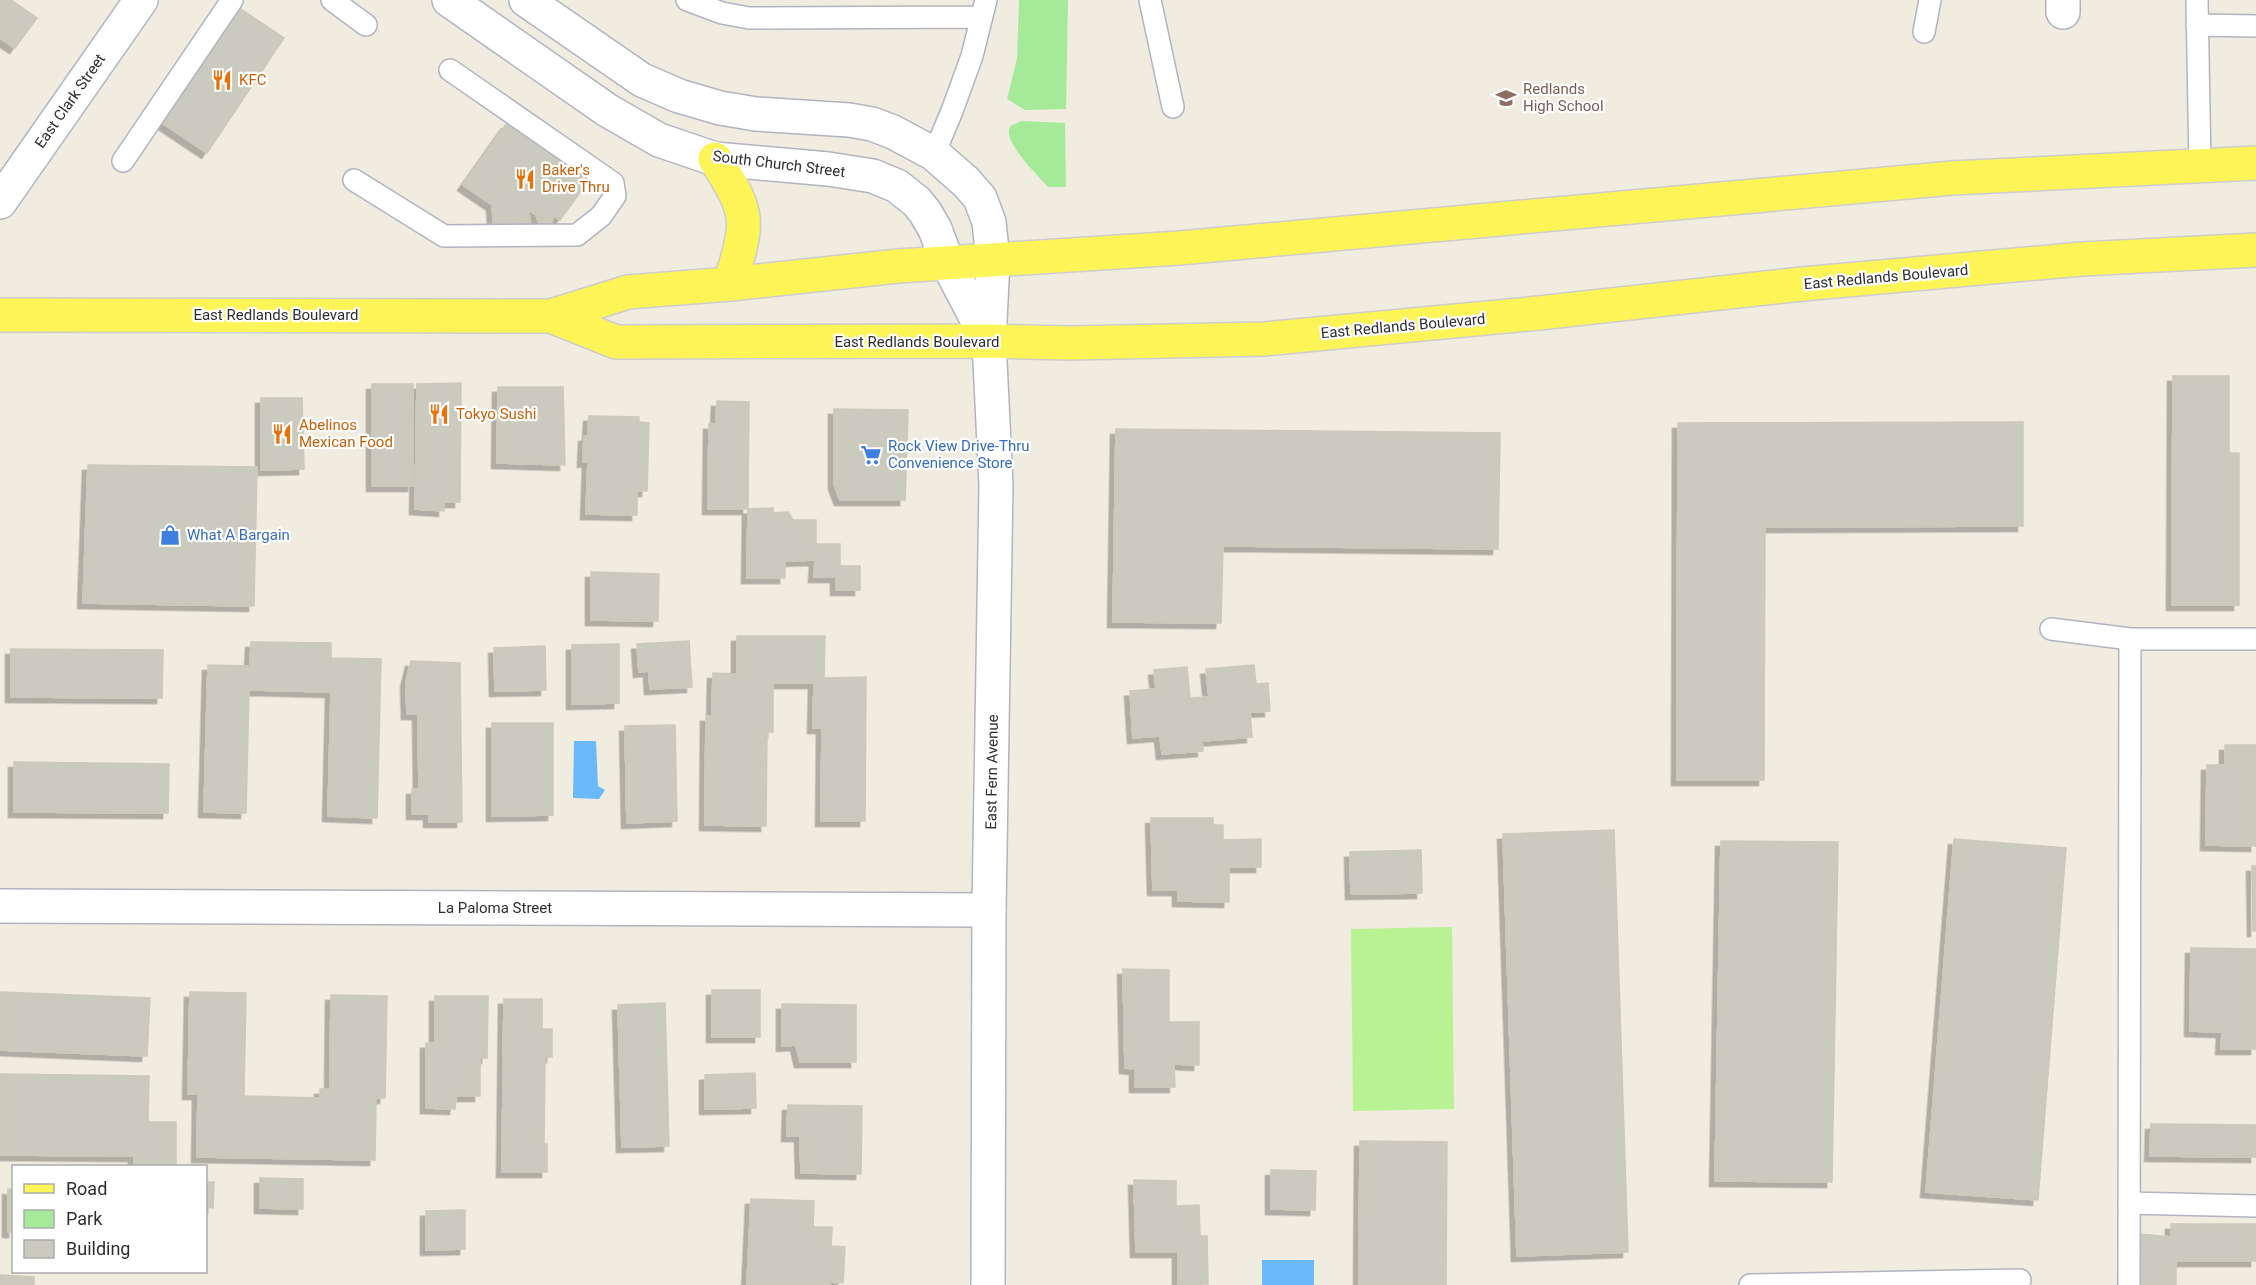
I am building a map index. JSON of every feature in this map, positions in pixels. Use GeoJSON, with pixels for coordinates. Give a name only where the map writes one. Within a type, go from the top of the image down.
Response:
{"type":"FeatureCollection","features":[{"type":"Feature","properties":{"kind":"main road"},"geometry":{"type":"LineString","coordinates":[[715,159],[736,192],[744,216],[743,242],[730,284]]}},
{"type":"Feature","properties":{"kind":"main road","name":"East Redlands Boulevard"},"geometry":{"type":"LineString","coordinates":[[0,315],[551,316],[628,292],[730,284],[898,266],[1179,248],[1952,178],[2256,163]]}},
{"type":"Feature","properties":{"kind":"main road","name":"East Redlands Boulevard"},"geometry":{"type":"LineString","coordinates":[[551,316],[616,342],[989,341],[1070,343],[1264,339],[1539,313],[1802,284],[2082,259],[2256,250]]}},
{"type":"Feature","properties":{"kind":"street","name":"East Clark Street"},"geometry":{"type":"LineString","coordinates":[[0,202],[141,0]]}},
{"type":"Feature","properties":{"kind":"street","name":"South Church Street"},"geometry":{"type":"LineString","coordinates":[[449,0],[607,110],[659,140],[715,159],[828,169],[873,176],[897,186],[925,212],[935,229],[948,264],[989,341]]}},
{"type":"Feature","properties":{"kind":"street"},"geometry":{"type":"LineString","coordinates":[[526,0],[642,80],[679,96],[720,108],[756,114],[849,120],[872,124],[893,132],[934,154],[966,182],[980,198],[989,222],[993,260]]}},
{"type":"Feature","properties":{"kind":"street","name":"East Fern Avenue"},"geometry":{"type":"LineString","coordinates":[[988,1285],[989,910],[996,485],[989,341],[993,260]]}},
{"type":"Feature","properties":{"kind":"street","name":"La Paloma Street"},"geometry":{"type":"LineString","coordinates":[[0,906],[989,910]]}},
{"type":"Feature","properties":{"kind":"lane"},"geometry":{"type":"LineString","coordinates":[[123,160],[231,0]]}},
{"type":"Feature","properties":{"kind":"lane"},"geometry":{"type":"LineString","coordinates":[[332,0],[366,25]]}},
{"type":"Feature","properties":{"kind":"lane"},"geometry":{"type":"LineString","coordinates":[[687,0],[722,13],[749,18],[983,8],[972,56],[934,154]]}},
{"type":"Feature","properties":{"kind":"lane"},"geometry":{"type":"LineString","coordinates":[[1150,0],[1173,107]]}},
{"type":"Feature","properties":{"kind":"lane"},"geometry":{"type":"LineString","coordinates":[[1924,32],[1930,0]]}},
{"type":"Feature","properties":{"kind":"lane"},"geometry":{"type":"LineString","coordinates":[[2197,0],[2200,165]]}},
{"type":"Feature","properties":{"kind":"lane"},"geometry":{"type":"LineString","coordinates":[[2197,26],[2256,26]]}},
{"type":"Feature","properties":{"kind":"lane"},"geometry":{"type":"LineString","coordinates":[[354,180],[444,236],[577,235],[602,216],[615,196],[613,183],[450,70]]}},
{"type":"Feature","properties":{"kind":"lane"},"geometry":{"type":"LineString","coordinates":[[2050,629],[2130,639],[2256,639]]}},
{"type":"Feature","properties":{"kind":"lane"},"geometry":{"type":"LineString","coordinates":[[2129,1285],[2130,639]]}},
{"type":"Feature","properties":{"kind":"lane"},"geometry":{"type":"LineString","coordinates":[[2129,1203],[2256,1206]]}},
{"type":"Feature","properties":{"kind":"lane"},"geometry":{"type":"LineString","coordinates":[[1750,1285],[2020,1280]]}},
{"type":"Feature","properties":{"kind":"green space"},"geometry":{"type":"Polygon","coordinates":[[[1019,0],[1068,0],[1066,109],[1025,110],[1007,99],[1017,59],[1019,0]]]}},
{"type":"Feature","properties":{"kind":"green space"},"geometry":{"type":"Polygon","coordinates":[[[1021,121],[1065,123],[1066,187],[1048,187],[1014,147],[1009,131],[1012,125],[1021,121]]]}},
{"type":"Feature","properties":{"kind":"green space"},"geometry":{"type":"Polygon","coordinates":[[[1452,927],[1454,1109],[1353,1111],[1351,929],[1452,927]]]}},
{"type":"Feature","properties":{"kind":"water"},"geometry":{"type":"Polygon","coordinates":[[[574,741],[596,741],[598,786],[605,790],[599,799],[573,798],[574,741]]]}},
{"type":"Feature","properties":{"kind":"water"},"geometry":{"type":"Polygon","coordinates":[[[1262,1260],[1314,1260],[1314,1285],[1262,1285],[1262,1260]]]}},
{"type":"Feature","properties":{"kind":"building"},"geometry":{"type":"Polygon","coordinates":[[[0,0],[11,0],[37,18],[15,48],[0,38],[0,0]]]}},
{"type":"Feature","properties":{"kind":"building","name":"KFC"},"geometry":{"type":"Polygon","coordinates":[[[238,7],[284,38],[207,153],[161,122],[238,7]]]}},
{"type":"Feature","properties":{"kind":"building","name":"Baker's Drive Thru"},"geometry":{"type":"Polygon","coordinates":[[[507,123],[581,173],[584,187],[560,220],[554,216],[551,223],[539,223],[536,215],[529,210],[530,227],[494,231],[492,205],[463,185],[507,123]]]}},
{"type":"Feature","properties":{"kind":"building"},"geometry":{"type":"Polygon","coordinates":[[[2173,376],[2229,376],[2229,453],[2239,453],[2239,605],[2172,605],[2173,376]]]}},
{"type":"Feature","properties":{"kind":"building"},"geometry":{"type":"Polygon","coordinates":[[[461,383],[460,502],[444,502],[444,511],[415,509],[417,384],[461,383]]]}},
{"type":"Feature","properties":{"kind":"building"},"geometry":{"type":"Polygon","coordinates":[[[372,384],[413,384],[413,486],[372,486],[372,384]]]}},
{"type":"Feature","properties":{"kind":"building"},"geometry":{"type":"Polygon","coordinates":[[[498,387],[563,387],[565,465],[497,463],[498,387]]]}},
{"type":"Feature","properties":{"kind":"building","name":"Abelinos Mexican Food"},"geometry":{"type":"Polygon","coordinates":[[[261,398],[302,398],[304,469],[261,470],[261,398]]]}},
{"type":"Feature","properties":{"kind":"building"},"geometry":{"type":"Polygon","coordinates":[[[717,401],[749,402],[748,509],[708,509],[709,424],[716,424],[717,401]]]}},
{"type":"Feature","properties":{"kind":"building"},"geometry":{"type":"Polygon","coordinates":[[[834,409],[908,410],[905,500],[840,500],[834,484],[834,409]]]}},
{"type":"Feature","properties":{"kind":"building"},"geometry":{"type":"Polygon","coordinates":[[[589,416],[639,417],[639,422],[649,423],[647,491],[637,491],[637,515],[586,514],[588,461],[583,462],[584,436],[588,436],[589,416]]]}},
{"type":"Feature","properties":{"kind":"building"},"geometry":{"type":"Polygon","coordinates":[[[2023,422],[2023,526],[1765,527],[1764,780],[1677,780],[1678,423],[2023,422]]]}},
{"type":"Feature","properties":{"kind":"building"},"geometry":{"type":"Polygon","coordinates":[[[1116,429],[1500,433],[1498,549],[1223,546],[1221,623],[1113,622],[1116,429]]]}},
{"type":"Feature","properties":{"kind":"building","name":"What A Bargain"},"geometry":{"type":"Polygon","coordinates":[[[88,465],[257,467],[254,606],[83,603],[88,465]]]}},
{"type":"Feature","properties":{"kind":"building"},"geometry":{"type":"Polygon","coordinates":[[[773,508],[773,513],[788,512],[793,520],[816,520],[816,544],[840,544],[840,566],[860,566],[860,590],[836,590],[836,577],[814,577],[815,560],[785,561],[785,578],[747,578],[748,509],[773,508]]]}},
{"type":"Feature","properties":{"kind":"building"},"geometry":{"type":"Polygon","coordinates":[[[591,572],[659,574],[658,621],[591,620],[591,572]]]}},
{"type":"Feature","properties":{"kind":"building"},"geometry":{"type":"Polygon","coordinates":[[[737,636],[825,636],[824,678],[866,677],[865,821],[821,821],[822,728],[813,728],[814,683],[773,683],[773,732],[767,732],[766,826],[705,825],[706,716],[712,716],[713,673],[737,674],[737,636]]]}},
{"type":"Feature","properties":{"kind":"building"},"geometry":{"type":"Polygon","coordinates":[[[689,641],[692,687],[650,689],[649,671],[639,672],[637,644],[689,641]]]}},
{"type":"Feature","properties":{"kind":"building"},"geometry":{"type":"Polygon","coordinates":[[[251,642],[331,643],[331,658],[381,659],[377,818],[328,816],[331,692],[249,690],[246,813],[204,812],[208,665],[250,666],[251,642]]]}},
{"type":"Feature","properties":{"kind":"building"},"geometry":{"type":"Polygon","coordinates":[[[619,644],[619,703],[572,704],[572,645],[619,644]]]}},
{"type":"Feature","properties":{"kind":"building"},"geometry":{"type":"Polygon","coordinates":[[[545,646],[546,690],[495,691],[494,648],[545,646]]]}},
{"type":"Feature","properties":{"kind":"building"},"geometry":{"type":"Polygon","coordinates":[[[11,649],[163,650],[162,698],[11,697],[11,649]]]}},
{"type":"Feature","properties":{"kind":"building"},"geometry":{"type":"Polygon","coordinates":[[[411,661],[460,663],[462,822],[429,822],[429,814],[412,814],[412,789],[419,789],[418,714],[407,714],[406,682],[411,661]]]}},
{"type":"Feature","properties":{"kind":"building"},"geometry":{"type":"Polygon","coordinates":[[[1254,665],[1256,684],[1268,683],[1270,711],[1250,712],[1252,737],[1202,741],[1203,751],[1162,754],[1160,736],[1133,738],[1130,691],[1156,689],[1154,670],[1187,667],[1190,698],[1209,697],[1206,669],[1254,665]]]}},
{"type":"Feature","properties":{"kind":"building"},"geometry":{"type":"Polygon","coordinates":[[[492,723],[553,723],[553,815],[492,816],[492,723]]]}},
{"type":"Feature","properties":{"kind":"building"},"geometry":{"type":"Polygon","coordinates":[[[675,725],[677,821],[627,823],[625,726],[675,725]]]}},
{"type":"Feature","properties":{"kind":"building"},"geometry":{"type":"Polygon","coordinates":[[[2225,745],[2256,745],[2256,846],[2206,845],[2207,765],[2225,765],[2225,745]]]}},
{"type":"Feature","properties":{"kind":"building"},"geometry":{"type":"Polygon","coordinates":[[[14,762],[169,764],[168,813],[14,812],[14,762]]]}},
{"type":"Feature","properties":{"kind":"building"},"geometry":{"type":"Polygon","coordinates":[[[1151,818],[1213,818],[1213,825],[1223,825],[1223,840],[1261,839],[1261,867],[1229,867],[1229,902],[1178,901],[1178,890],[1153,890],[1151,818]]]}},
{"type":"Feature","properties":{"kind":"building"},"geometry":{"type":"Polygon","coordinates":[[[1614,830],[1628,1252],[1517,1256],[1503,834],[1614,830]]]}},
{"type":"Feature","properties":{"kind":"building"},"geometry":{"type":"Polygon","coordinates":[[[1954,839],[2066,848],[2038,1200],[1926,1192],[1954,839]]]}},
{"type":"Feature","properties":{"kind":"building"},"geometry":{"type":"Polygon","coordinates":[[[1721,841],[1838,842],[1832,1182],[1715,1181],[1721,841]]]}},
{"type":"Feature","properties":{"kind":"building"},"geometry":{"type":"Polygon","coordinates":[[[1421,850],[1422,893],[1351,894],[1350,852],[1421,850]]]}},
{"type":"Feature","properties":{"kind":"building"},"geometry":{"type":"Polygon","coordinates":[[[2252,866],[2256,866],[2256,931],[2253,931],[2252,866]]]}},
{"type":"Feature","properties":{"kind":"building"},"geometry":{"type":"Polygon","coordinates":[[[2191,948],[2256,949],[2256,1049],[2221,1049],[2222,1032],[2190,1031],[2191,948]]]}},
{"type":"Feature","properties":{"kind":"building"},"geometry":{"type":"Polygon","coordinates":[[[1123,969],[1169,970],[1169,1022],[1199,1022],[1199,1065],[1174,1064],[1175,1087],[1135,1087],[1135,1069],[1125,1068],[1123,969]]]}},
{"type":"Feature","properties":{"kind":"building"},"geometry":{"type":"Polygon","coordinates":[[[712,990],[760,990],[760,1037],[712,1037],[712,990]]]}},
{"type":"Feature","properties":{"kind":"building"},"geometry":{"type":"Polygon","coordinates":[[[1,992],[150,998],[147,1056],[0,1050],[1,992]]]}},
{"type":"Feature","properties":{"kind":"building"},"geometry":{"type":"Polygon","coordinates":[[[190,992],[246,993],[244,1096],[320,1098],[320,1089],[330,1089],[331,995],[387,996],[385,1098],[376,1098],[375,1160],[197,1157],[198,1094],[188,1094],[190,992]]]}},
{"type":"Feature","properties":{"kind":"building"},"geometry":{"type":"Polygon","coordinates":[[[435,996],[488,996],[487,1058],[480,1058],[480,1096],[456,1096],[455,1109],[426,1108],[426,1043],[435,1043],[435,996]]]}},
{"type":"Feature","properties":{"kind":"building"},"geometry":{"type":"Polygon","coordinates":[[[504,999],[542,999],[542,1029],[552,1029],[552,1057],[545,1057],[544,1144],[547,1144],[547,1172],[502,1172],[504,999]]]}},
{"type":"Feature","properties":{"kind":"building"},"geometry":{"type":"Polygon","coordinates":[[[665,1003],[669,1146],[622,1147],[618,1005],[665,1003]]]}},
{"type":"Feature","properties":{"kind":"building"},"geometry":{"type":"Polygon","coordinates":[[[782,1004],[856,1005],[856,1062],[800,1062],[796,1045],[782,1046],[782,1004]]]}},
{"type":"Feature","properties":{"kind":"building"},"geometry":{"type":"Polygon","coordinates":[[[755,1073],[756,1108],[705,1109],[705,1075],[755,1073]]]}},
{"type":"Feature","properties":{"kind":"building"},"geometry":{"type":"Polygon","coordinates":[[[0,1074],[149,1076],[148,1122],[176,1122],[176,1165],[134,1165],[134,1156],[0,1155],[0,1074]]]}},
{"type":"Feature","properties":{"kind":"building"},"geometry":{"type":"Polygon","coordinates":[[[788,1105],[862,1106],[861,1174],[801,1173],[800,1136],[787,1136],[788,1105]]]}},
{"type":"Feature","properties":{"kind":"building"},"geometry":{"type":"Polygon","coordinates":[[[2151,1124],[2256,1125],[2256,1157],[2150,1156],[2151,1124]]]}},
{"type":"Feature","properties":{"kind":"building"},"geometry":{"type":"Polygon","coordinates":[[[1360,1141],[1447,1142],[1446,1285],[1359,1285],[1360,1141]]]}},
{"type":"Feature","properties":{"kind":"building"},"geometry":{"type":"Polygon","coordinates":[[[1271,1170],[1316,1171],[1315,1210],[1271,1209],[1271,1170]]]}},
{"type":"Feature","properties":{"kind":"building"},"geometry":{"type":"Polygon","coordinates":[[[260,1178],[303,1179],[303,1209],[260,1208],[260,1178]]]}},
{"type":"Feature","properties":{"kind":"building"},"geometry":{"type":"Polygon","coordinates":[[[1134,1180],[1176,1181],[1176,1206],[1199,1205],[1200,1236],[1207,1236],[1208,1284],[1178,1284],[1178,1252],[1136,1252],[1134,1180]]]}},
{"type":"Feature","properties":{"kind":"building"},"geometry":{"type":"Polygon","coordinates":[[[207,1182],[214,1182],[213,1208],[207,1207],[207,1182]]]}},
{"type":"Feature","properties":{"kind":"building"},"geometry":{"type":"Polygon","coordinates":[[[8,1189],[12,1190],[12,1232],[8,1232],[8,1189]]]}},
{"type":"Feature","properties":{"kind":"building"},"geometry":{"type":"Polygon","coordinates":[[[751,1199],[814,1201],[813,1227],[832,1227],[831,1246],[845,1247],[843,1283],[747,1285],[751,1199]]]}},
{"type":"Feature","properties":{"kind":"building"},"geometry":{"type":"Polygon","coordinates":[[[465,1210],[465,1249],[426,1250],[426,1211],[465,1210]]]}},
{"type":"Feature","properties":{"kind":"building"},"geometry":{"type":"Polygon","coordinates":[[[2171,1224],[2256,1224],[2256,1261],[2176,1261],[2176,1285],[2140,1285],[2140,1234],[2171,1237],[2171,1224]]]}},
{"type":"Feature","properties":{"kind":"building"},"geometry":{"type":"Polygon","coordinates":[[[0,1275],[34,1277],[34,1285],[0,1285],[0,1275]]]}},
{"type":"Feature","properties":{"kind":"place","name":"KFC"},"geometry":{"type":"Point","coordinates":[222,80]}},
{"type":"Feature","properties":{"kind":"place","name":"Redlands High School"},"geometry":{"type":"Point","coordinates":[1506,98]}},
{"type":"Feature","properties":{"kind":"place","name":"Baker's Drive Thru"},"geometry":{"type":"Point","coordinates":[525,179]}},
{"type":"Feature","properties":{"kind":"place","name":"Tokyo Sushi"},"geometry":{"type":"Point","coordinates":[439,414]}},
{"type":"Feature","properties":{"kind":"place","name":"Abelinos Mexican Food"},"geometry":{"type":"Point","coordinates":[282,434]}},
{"type":"Feature","properties":{"kind":"place","name":"Rock View Drive-Thru Convenience Store"},"geometry":{"type":"Point","coordinates":[871,455]}},
{"type":"Feature","properties":{"kind":"place","name":"What A Bargain"},"geometry":{"type":"Point","coordinates":[170,535]}}]}
